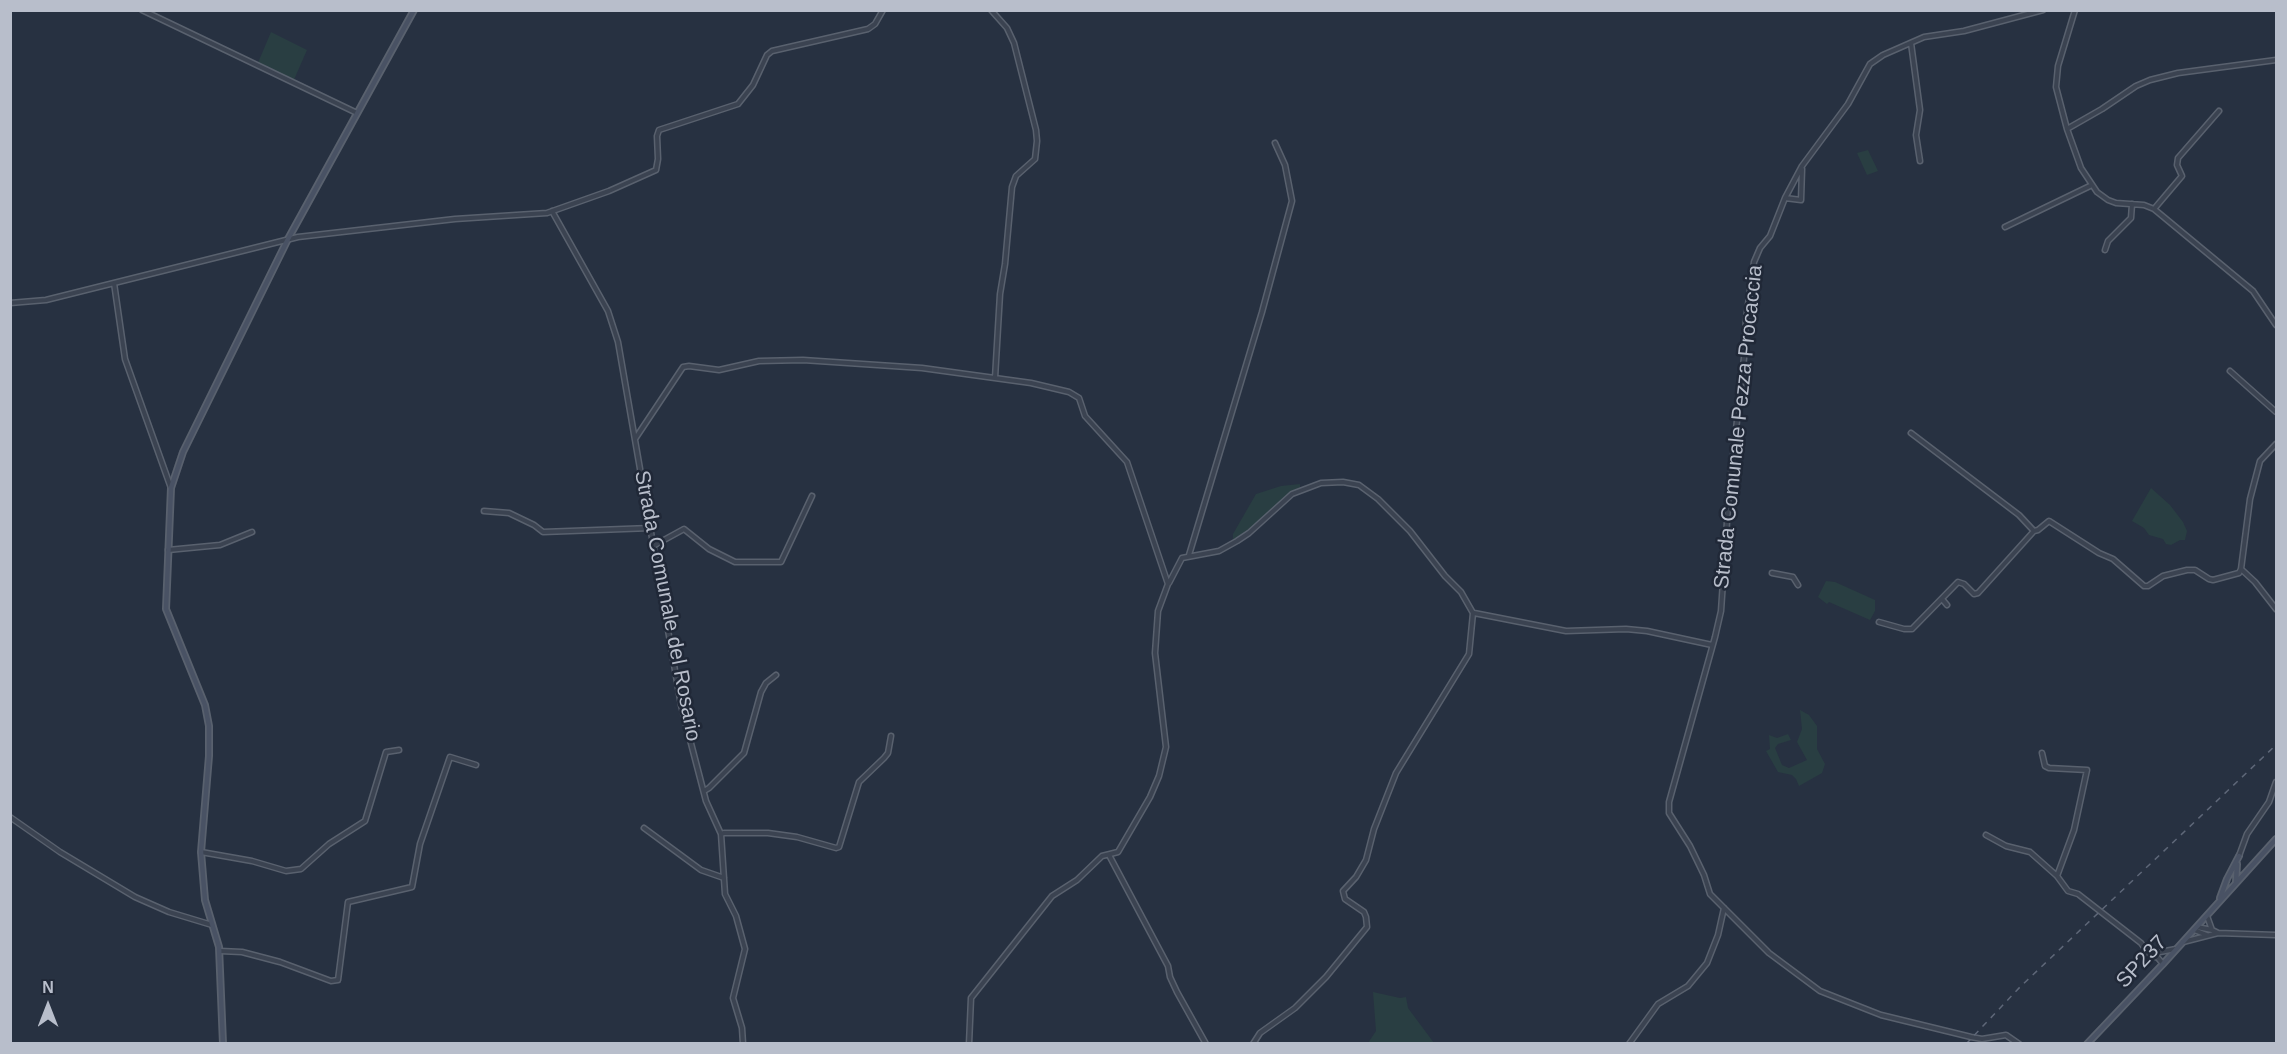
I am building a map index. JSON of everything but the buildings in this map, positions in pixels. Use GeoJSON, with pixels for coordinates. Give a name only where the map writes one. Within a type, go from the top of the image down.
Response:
{"type":"FeatureCollection","features":[{"type":"Feature","properties":{"kind":"main road"},"geometry":{"type":"LineString","coordinates":[[223,1044],[220,951],[202,879],[201,852],[209,756],[209,726],[205,705],[166,609],[171,488],[183,452],[288,239],[414,10]]}},
{"type":"Feature","properties":{"kind":"main road","name":"SP237"},"geometry":{"type":"LineString","coordinates":[[2086,1044],[2177,949],[2277,839]]}},
{"type":"Feature","properties":{"kind":"main road"},"geometry":{"type":"LineString","coordinates":[[2239,856],[2239,866],[2242,870],[2247,871]]}},
{"type":"Feature","properties":{"kind":"main road"},"geometry":{"type":"LineString","coordinates":[[2219,901],[2239,856]]}},
{"type":"Feature","properties":{"kind":"main road"},"geometry":{"type":"LineString","coordinates":[[2236,883],[2239,856]]}},
{"type":"Feature","properties":{"kind":"main road"},"geometry":{"type":"LineString","coordinates":[[2230,873],[2236,883]]}},
{"type":"Feature","properties":{"kind":"street"},"geometry":{"type":"LineString","coordinates":[[142,10],[357,113]]}},
{"type":"Feature","properties":{"kind":"street"},"geometry":{"type":"LineString","coordinates":[[10,303],[46,300],[288,239],[427,222],[494,215],[534,215],[552,211],[609,191],[656,170],[659,130],[738,104],[753,85],[767,55],[772,51],[868,29],[875,24],[883,10]]}},
{"type":"Feature","properties":{"kind":"street"},"geometry":{"type":"LineString","coordinates":[[991,10],[1005,25],[1014,43],[1037,141],[1035,159],[1016,176],[1012,187],[1000,294],[995,378]]}},
{"type":"Feature","properties":{"kind":"street","name":"Strada Comunale Pezza Procaccia"},"geometry":{"type":"LineString","coordinates":[[2019,1044],[2006,1035],[1982,1039],[1881,1015],[1820,991],[1768,953],[1710,894],[1690,846],[1669,813],[1671,796],[1720,611],[1746,319],[1754,262],[1760,248],[1770,236],[1785,198],[1802,166],[1848,104],[1870,64],[1883,55],[1924,37],[1964,31],[2043,10]]}},
{"type":"Feature","properties":{"kind":"street"},"geometry":{"type":"LineString","coordinates":[[2075,10],[2056,79],[2059,102],[2081,168],[2092,185],[2108,200],[2154,209],[2253,291],[2277,325]]}},
{"type":"Feature","properties":{"kind":"street"},"geometry":{"type":"LineString","coordinates":[[1911,43],[1920,110],[1916,135],[1920,161]]}},
{"type":"Feature","properties":{"kind":"street"},"geometry":{"type":"LineString","coordinates":[[2067,129],[2136,86],[2150,80],[2178,73],[2277,60]]}},
{"type":"Feature","properties":{"kind":"street"},"geometry":{"type":"LineString","coordinates":[[2154,209],[2182,176],[2177,165],[2178,158],[2219,111]]}},
{"type":"Feature","properties":{"kind":"street"},"geometry":{"type":"LineString","coordinates":[[1189,555],[1262,312],[1292,201],[1287,171],[1275,143]]}},
{"type":"Feature","properties":{"kind":"street"},"geometry":{"type":"LineString","coordinates":[[1785,198],[1801,200],[1802,166]]}},
{"type":"Feature","properties":{"kind":"street"},"geometry":{"type":"LineString","coordinates":[[2005,227],[2092,185]]}},
{"type":"Feature","properties":{"kind":"street"},"geometry":{"type":"LineString","coordinates":[[2105,250],[2108,241],[2130,218],[2132,204]]}},
{"type":"Feature","properties":{"kind":"street","name":"Strada Comunale del Rosario"},"geometry":{"type":"LineString","coordinates":[[552,211],[604,303],[624,368],[681,705],[706,801],[721,834],[726,897],[736,916],[745,948],[733,998],[742,1028],[743,1044]]}},
{"type":"Feature","properties":{"kind":"street"},"geometry":{"type":"LineString","coordinates":[[114,283],[125,359],[171,488]]}},
{"type":"Feature","properties":{"kind":"street"},"geometry":{"type":"LineString","coordinates":[[635,439],[686,366],[719,370],[759,361],[803,360],[911,367],[995,378],[1069,392],[1079,398],[1085,416],[1121,456],[1131,471],[1168,584]]}},
{"type":"Feature","properties":{"kind":"street"},"geometry":{"type":"LineString","coordinates":[[2230,371],[2277,412]]}},
{"type":"Feature","properties":{"kind":"street"},"geometry":{"type":"LineString","coordinates":[[1911,433],[1950,460],[2034,531]]}},
{"type":"Feature","properties":{"kind":"street"},"geometry":{"type":"LineString","coordinates":[[1879,622],[1904,629],[1912,628],[1958,582],[1974,594],[1978,593],[2034,531],[2049,521],[2099,553],[2113,559],[2144,586],[2148,586],[2163,576],[2187,570],[2195,570],[2213,580],[2239,573],[2250,499],[2260,461],[2277,444]]}},
{"type":"Feature","properties":{"kind":"street"},"geometry":{"type":"LineString","coordinates":[[969,1044],[971,998],[1052,896],[1077,880],[1102,856],[1118,852],[1150,797],[1165,753],[1155,652],[1157,616],[1168,584],[1182,558],[1219,550],[1237,541],[1300,489],[1321,483],[1352,483],[1372,493],[1410,531],[1445,576],[1461,592],[1473,613],[1469,654],[1396,773],[1374,829],[1366,860],[1343,891],[1345,899],[1364,912],[1367,927],[1326,977],[1295,1008],[1260,1033],[1253,1044]]}},
{"type":"Feature","properties":{"kind":"street"},"geometry":{"type":"LineString","coordinates":[[653,546],[684,530],[709,549],[735,562],[781,562],[812,496]]}},
{"type":"Feature","properties":{"kind":"street"},"geometry":{"type":"LineString","coordinates":[[484,512],[509,513],[543,532],[651,528]]}},
{"type":"Feature","properties":{"kind":"street"},"geometry":{"type":"LineString","coordinates":[[168,550],[220,544],[252,532]]}},
{"type":"Feature","properties":{"kind":"street"},"geometry":{"type":"LineString","coordinates":[[2241,569],[2277,609]]}},
{"type":"Feature","properties":{"kind":"street"},"geometry":{"type":"LineString","coordinates":[[1772,573],[1792,577],[1798,585]]}},
{"type":"Feature","properties":{"kind":"street"},"geometry":{"type":"LineString","coordinates":[[1942,599],[1947,605]]}},
{"type":"Feature","properties":{"kind":"street"},"geometry":{"type":"LineString","coordinates":[[1473,613],[1566,631],[1626,629],[1647,631],[1712,645]]}},
{"type":"Feature","properties":{"kind":"street"},"geometry":{"type":"LineString","coordinates":[[704,791],[744,753],[763,688],[776,675]]}},
{"type":"Feature","properties":{"kind":"street"},"geometry":{"type":"LineString","coordinates":[[721,834],[748,832],[779,834],[838,848],[859,783],[888,753],[891,736]]}},
{"type":"Feature","properties":{"kind":"street"},"geometry":{"type":"LineString","coordinates":[[201,852],[252,861],[280,870],[301,869],[329,844],[364,821],[386,752],[399,750]]}},
{"type":"Feature","properties":{"kind":"street"},"geometry":{"type":"LineString","coordinates":[[2042,753],[2046,766],[2049,768],[2087,770],[2074,830],[2057,876]]}},
{"type":"Feature","properties":{"kind":"street"},"geometry":{"type":"LineString","coordinates":[[220,951],[242,952],[279,962],[331,981],[338,980],[348,902],[412,887],[420,844],[450,757],[476,765]]}},
{"type":"Feature","properties":{"kind":"street"},"geometry":{"type":"LineString","coordinates":[[2239,856],[2247,834],[2269,802],[2277,782]]}},
{"type":"Feature","properties":{"kind":"street"},"geometry":{"type":"LineString","coordinates":[[10,817],[60,852],[135,897],[169,912],[212,925]]}},
{"type":"Feature","properties":{"kind":"street"},"geometry":{"type":"LineString","coordinates":[[644,828],[701,870],[724,878]]}},
{"type":"Feature","properties":{"kind":"street"},"geometry":{"type":"LineString","coordinates":[[1986,835],[2006,846],[2030,852],[2057,876],[2068,891],[2078,894],[2141,943],[2149,954],[2158,958],[2163,964]]}},
{"type":"Feature","properties":{"kind":"street"},"geometry":{"type":"LineString","coordinates":[[1110,855],[1168,966],[1177,992],[1206,1044]]}},
{"type":"Feature","properties":{"kind":"street"},"geometry":{"type":"LineString","coordinates":[[1629,1044],[1658,1004],[1688,986],[1707,963],[1725,908]]}},
{"type":"Feature","properties":{"kind":"street"},"geometry":{"type":"LineString","coordinates":[[2207,916],[2212,930]]}},
{"type":"Feature","properties":{"kind":"street"},"geometry":{"type":"LineString","coordinates":[[2195,928],[2218,933]]}},
{"type":"Feature","properties":{"kind":"street"},"geometry":{"type":"LineString","coordinates":[[2195,928],[2199,933],[2208,936]]}},
{"type":"Feature","properties":{"kind":"street"},"geometry":{"type":"LineString","coordinates":[[2182,942],[2218,933],[2277,935]]}},
{"type":"Feature","properties":{"kind":"street"},"geometry":{"type":"LineString","coordinates":[[2149,954],[2177,949]]}},
{"type":"Feature","properties":{"kind":"green space"},"geometry":{"type":"Polygon","coordinates":[[[271,32],[307,50],[293,82],[257,65],[271,32]]]}},
{"type":"Feature","properties":{"kind":"green space"},"geometry":{"type":"Polygon","coordinates":[[[1868,150],[1878,171],[1867,175],[1857,153],[1868,150]]]}},
{"type":"Feature","properties":{"kind":"green space"},"geometry":{"type":"Polygon","coordinates":[[[1300,484],[1300,489],[1245,536],[1233,542],[1233,534],[1256,494],[1281,486],[1300,484]]]}},
{"type":"Feature","properties":{"kind":"green space"},"geometry":{"type":"Polygon","coordinates":[[[2151,488],[2170,505],[2183,522],[2187,531],[2185,540],[2171,545],[2166,544],[2163,539],[2149,535],[2144,528],[2132,521],[2151,488]]]}},
{"type":"Feature","properties":{"kind":"green space"},"geometry":{"type":"Polygon","coordinates":[[[1826,581],[1835,582],[1875,600],[1875,611],[1870,620],[1829,602],[1827,604],[1818,597],[1826,581]]]}},
{"type":"Feature","properties":{"kind":"green space"},"geometry":{"type":"Polygon","coordinates":[[[1800,710],[1809,715],[1817,726],[1817,749],[1825,764],[1822,773],[1799,786],[1792,775],[1778,772],[1766,751],[1770,749],[1769,735],[1777,738],[1788,734],[1791,740],[1778,744],[1775,748],[1782,765],[1789,768],[1807,760],[1797,742],[1802,729],[1800,710]]]}},
{"type":"Feature","properties":{"kind":"green space"},"geometry":{"type":"Polygon","coordinates":[[[1373,992],[1400,998],[1406,997],[1408,1008],[1434,1043],[1368,1043],[1376,1031],[1373,992]]]}},
{"type":"Feature","properties":{"kind":"railway"},"geometry":{"type":"LineString","coordinates":[[1966,1044],[2020,987],[2276,745]]}}]}
